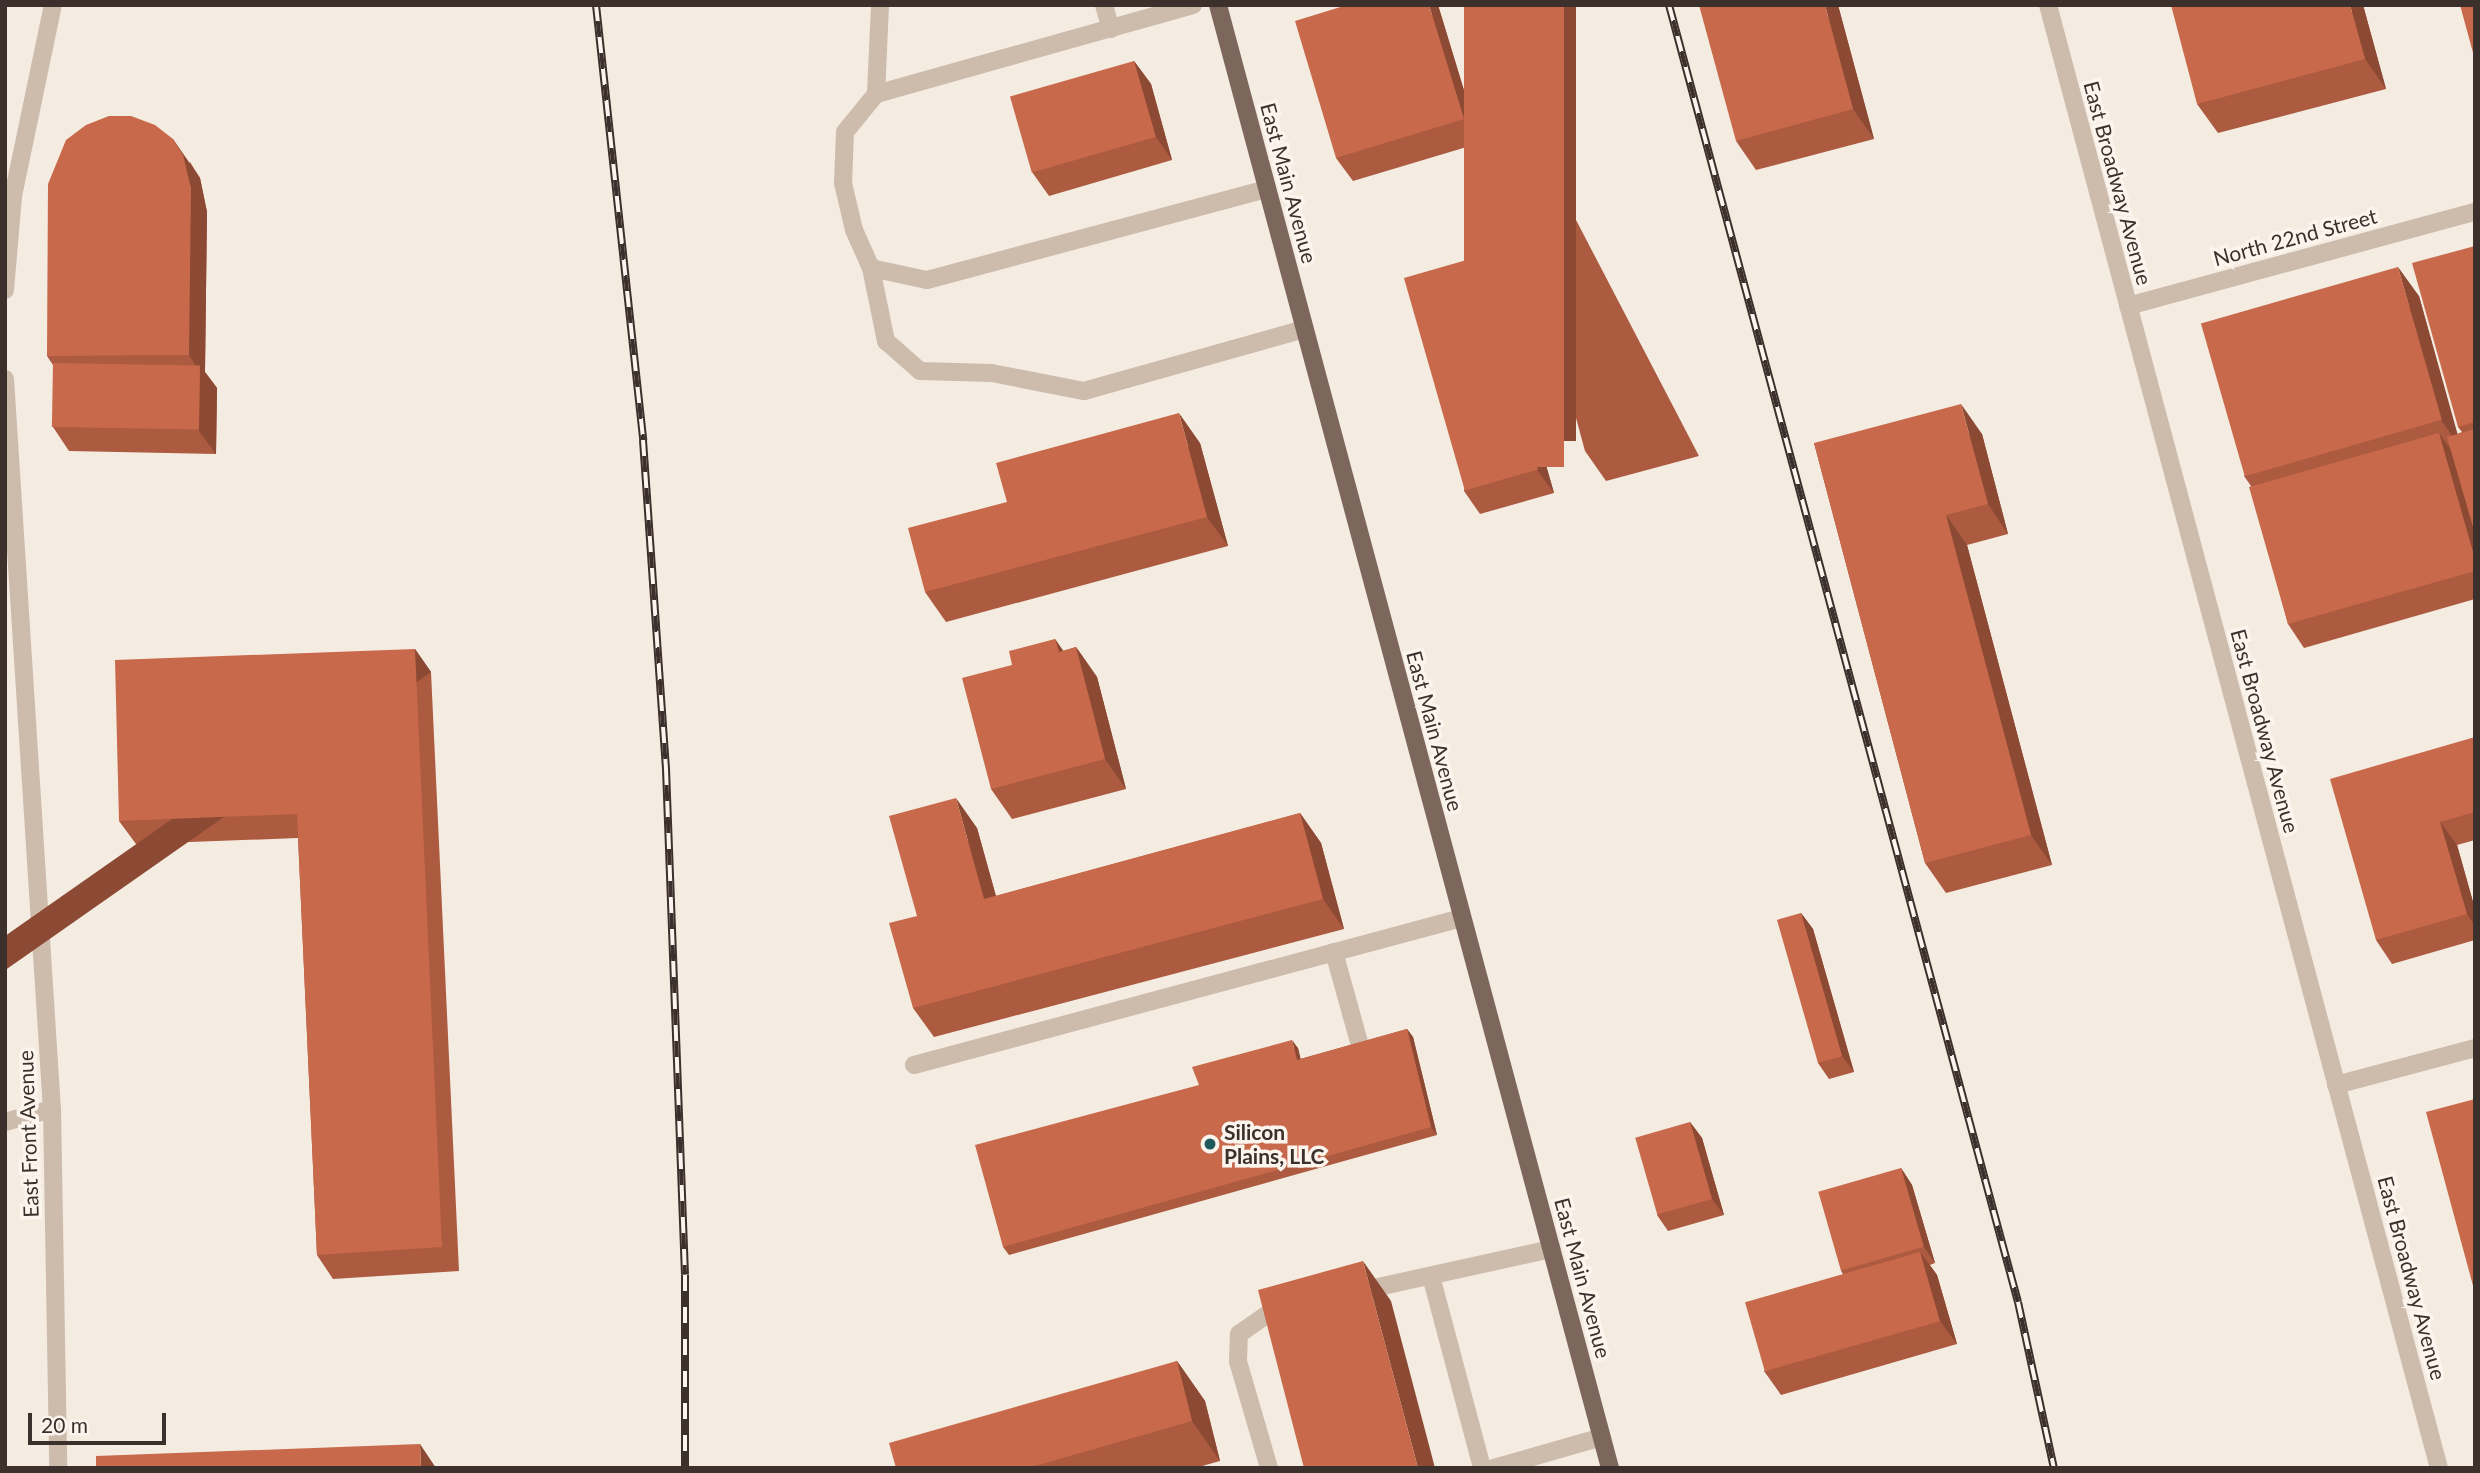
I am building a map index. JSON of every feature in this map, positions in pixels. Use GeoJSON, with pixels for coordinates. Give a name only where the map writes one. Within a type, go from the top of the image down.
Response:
{"type":"FeatureCollection","features":[{"type":"Feature","properties":{"kind":"main road","name":"East Main Avenue"},"geometry":{"type":"LineString","coordinates":[[1218,5],[1610,1468]]}},
{"type":"Feature","properties":{"kind":"street"},"geometry":{"type":"LineString","coordinates":[[5,290],[13,196],[53,5]]}},
{"type":"Feature","properties":{"kind":"street"},"geometry":{"type":"LineString","coordinates":[[876,94],[880,5]]}},
{"type":"Feature","properties":{"kind":"street"},"geometry":{"type":"LineString","coordinates":[[1104,5],[1111,29]]}},
{"type":"Feature","properties":{"kind":"street"},"geometry":{"type":"LineString","coordinates":[[1193,5],[876,94],[845,132],[843,183],[854,230],[871,268],[886,341],[920,371],[992,373],[1084,391],[1304,329]]}},
{"type":"Feature","properties":{"kind":"street","name":"East Broadway Avenue"},"geometry":{"type":"LineString","coordinates":[[2048,5],[2439,1468]]}},
{"type":"Feature","properties":{"kind":"street"},"geometry":{"type":"LineString","coordinates":[[871,268],[928,280],[1267,189]]}},
{"type":"Feature","properties":{"kind":"street","name":"North 22nd Street"},"geometry":{"type":"LineString","coordinates":[[2128,306],[2475,212]]}},
{"type":"Feature","properties":{"kind":"street","name":"East Front Avenue"},"geometry":{"type":"LineString","coordinates":[[5,379],[52,1109],[58,1468]]}},
{"type":"Feature","properties":{"kind":"street"},"geometry":{"type":"LineString","coordinates":[[914,1065],[1462,918]]}},
{"type":"Feature","properties":{"kind":"street"},"geometry":{"type":"LineString","coordinates":[[1334,952],[1360,1046]]}},
{"type":"Feature","properties":{"kind":"street"},"geometry":{"type":"LineString","coordinates":[[2336,1085],[2475,1048]]}},
{"type":"Feature","properties":{"kind":"street"},"geometry":{"type":"LineString","coordinates":[[5,1122],[52,1109]]}},
{"type":"Feature","properties":{"kind":"street"},"geometry":{"type":"LineString","coordinates":[[1338,1296],[1551,1250]]}},
{"type":"Feature","properties":{"kind":"street"},"geometry":{"type":"LineString","coordinates":[[1430,1276],[1482,1468]]}},
{"type":"Feature","properties":{"kind":"street"},"geometry":{"type":"LineString","coordinates":[[1269,1468],[1238,1361],[1239,1334],[1272,1311],[1298,1305]]}},
{"type":"Feature","properties":{"kind":"street"},"geometry":{"type":"LineString","coordinates":[[1494,1468],[1602,1437]]}},
{"type":"Feature","properties":{"kind":"building"},"geometry":{"type":"Polygon","coordinates":[[[1347,5],[1429,5],[1464,119],[1336,158],[1295,21],[1347,5]]]}},
{"type":"Feature","properties":{"kind":"building"},"geometry":{"type":"Polygon","coordinates":[[[1464,5],[1564,5],[1564,467],[1464,467],[1464,5]]]}},
{"type":"Feature","properties":{"kind":"building"},"geometry":{"type":"Polygon","coordinates":[[[1699,5],[1825,5],[1853,109],[1736,141],[1699,5]]]}},
{"type":"Feature","properties":{"kind":"building"},"geometry":{"type":"Polygon","coordinates":[[[2171,5],[2350,5],[2365,59],[2197,104],[2171,5]]]}},
{"type":"Feature","properties":{"kind":"building"},"geometry":{"type":"Polygon","coordinates":[[[2460,5],[2475,5],[2475,60],[2460,5]]]}},
{"type":"Feature","properties":{"kind":"building"},"geometry":{"type":"Polygon","coordinates":[[[1134,61],[1156,137],[1032,172],[1010,97],[1134,61]]]}},
{"type":"Feature","properties":{"kind":"building"},"geometry":{"type":"Polygon","coordinates":[[[109,116],[131,116],[155,125],[173,139],[183,155],[191,188],[189,355],[47,356],[48,184],[66,140],[86,125],[109,116]]]}},
{"type":"Feature","properties":{"kind":"building"},"geometry":{"type":"Polygon","coordinates":[[[2475,246],[2475,422],[2458,427],[2412,263],[2475,246]]]}},
{"type":"Feature","properties":{"kind":"building"},"geometry":{"type":"Polygon","coordinates":[[[1477,257],[1538,469],[1465,490],[1404,278],[1477,257]]]}},
{"type":"Feature","properties":{"kind":"building"},"geometry":{"type":"Polygon","coordinates":[[[2398,267],[2442,420],[2245,476],[2201,324],[2398,267]]]}},
{"type":"Feature","properties":{"kind":"building"},"geometry":{"type":"Polygon","coordinates":[[[53,363],[200,366],[199,430],[52,427],[53,363]]]}},
{"type":"Feature","properties":{"kind":"building"},"geometry":{"type":"Polygon","coordinates":[[[1961,404],[1988,504],[1946,515],[2031,835],[1925,863],[1814,443],[1961,404]]]}},
{"type":"Feature","properties":{"kind":"building"},"geometry":{"type":"Polygon","coordinates":[[[1179,413],[1207,517],[925,592],[908,528],[1007,502],[996,463],[1179,413]]]}},
{"type":"Feature","properties":{"kind":"building"},"geometry":{"type":"Polygon","coordinates":[[[2475,429],[2475,534],[2447,437],[2475,429]]]}},
{"type":"Feature","properties":{"kind":"building"},"geometry":{"type":"Polygon","coordinates":[[[2439,433],[2475,559],[2475,571],[2288,624],[2249,487],[2439,433]]]}},
{"type":"Feature","properties":{"kind":"building"},"geometry":{"type":"Polygon","coordinates":[[[1055,639],[1059,652],[1076,647],[1105,759],[991,789],[962,678],[1012,665],[1009,651],[1055,639]]]}},
{"type":"Feature","properties":{"kind":"building"},"geometry":{"type":"Polygon","coordinates":[[[415,649],[442,1247],[317,1255],[297,814],[119,821],[115,660],[415,649]]]}},
{"type":"Feature","properties":{"kind":"building"},"geometry":{"type":"Polygon","coordinates":[[[2475,737],[2475,812],[2440,822],[2467,914],[2376,940],[2330,779],[2475,737]]]}},
{"type":"Feature","properties":{"kind":"building"},"geometry":{"type":"Polygon","coordinates":[[[956,798],[984,899],[1300,813],[1323,899],[913,1008],[889,923],[917,916],[889,816],[956,798]]]}},
{"type":"Feature","properties":{"kind":"building"},"geometry":{"type":"Polygon","coordinates":[[[1801,913],[1842,1056],[1818,1063],[1777,920],[1801,913]]]}},
{"type":"Feature","properties":{"kind":"building","name":"Silicon Plains, LLC"},"geometry":{"type":"Polygon","coordinates":[[[1407,1029],[1431,1127],[1003,1247],[975,1145],[1199,1085],[1192,1067],[1292,1040],[1297,1060],[1407,1029]]]}},
{"type":"Feature","properties":{"kind":"building"},"geometry":{"type":"Polygon","coordinates":[[[2475,1099],[2475,1293],[2426,1112],[2475,1099]]]}},
{"type":"Feature","properties":{"kind":"building"},"geometry":{"type":"Polygon","coordinates":[[[1690,1122],[1712,1199],[1657,1215],[1635,1138],[1690,1122]]]}},
{"type":"Feature","properties":{"kind":"building"},"geometry":{"type":"Polygon","coordinates":[[[1901,1168],[1924,1247],[1841,1271],[1818,1192],[1901,1168]]]}},
{"type":"Feature","properties":{"kind":"building"},"geometry":{"type":"Polygon","coordinates":[[[1920,1252],[1940,1321],[1765,1371],[1745,1302],[1920,1252]]]}},
{"type":"Feature","properties":{"kind":"building"},"geometry":{"type":"Polygon","coordinates":[[[1363,1261],[1418,1468],[1304,1468],[1258,1290],[1363,1261]]]}},
{"type":"Feature","properties":{"kind":"building"},"geometry":{"type":"Polygon","coordinates":[[[1177,1361],[1192,1421],[1028,1468],[896,1468],[889,1443],[1177,1361]]]}},
{"type":"Feature","properties":{"kind":"building"},"geometry":{"type":"Polygon","coordinates":[[[420,1444],[421,1468],[96,1468],[96,1456],[420,1444]]]}},
{"type":"Feature","properties":{"kind":"railway"},"geometry":{"type":"LineString","coordinates":[[596,5],[643,440],[666,769],[685,1275],[685,1468]]}},
{"type":"Feature","properties":{"kind":"railway"},"geometry":{"type":"LineString","coordinates":[[1669,5],[2018,1302],[2054,1468]]}},
{"type":"Feature","properties":{"kind":"place","name":"Silicon Plains, LLC"},"geometry":{"type":"Point","coordinates":[1210,1144]}}]}
